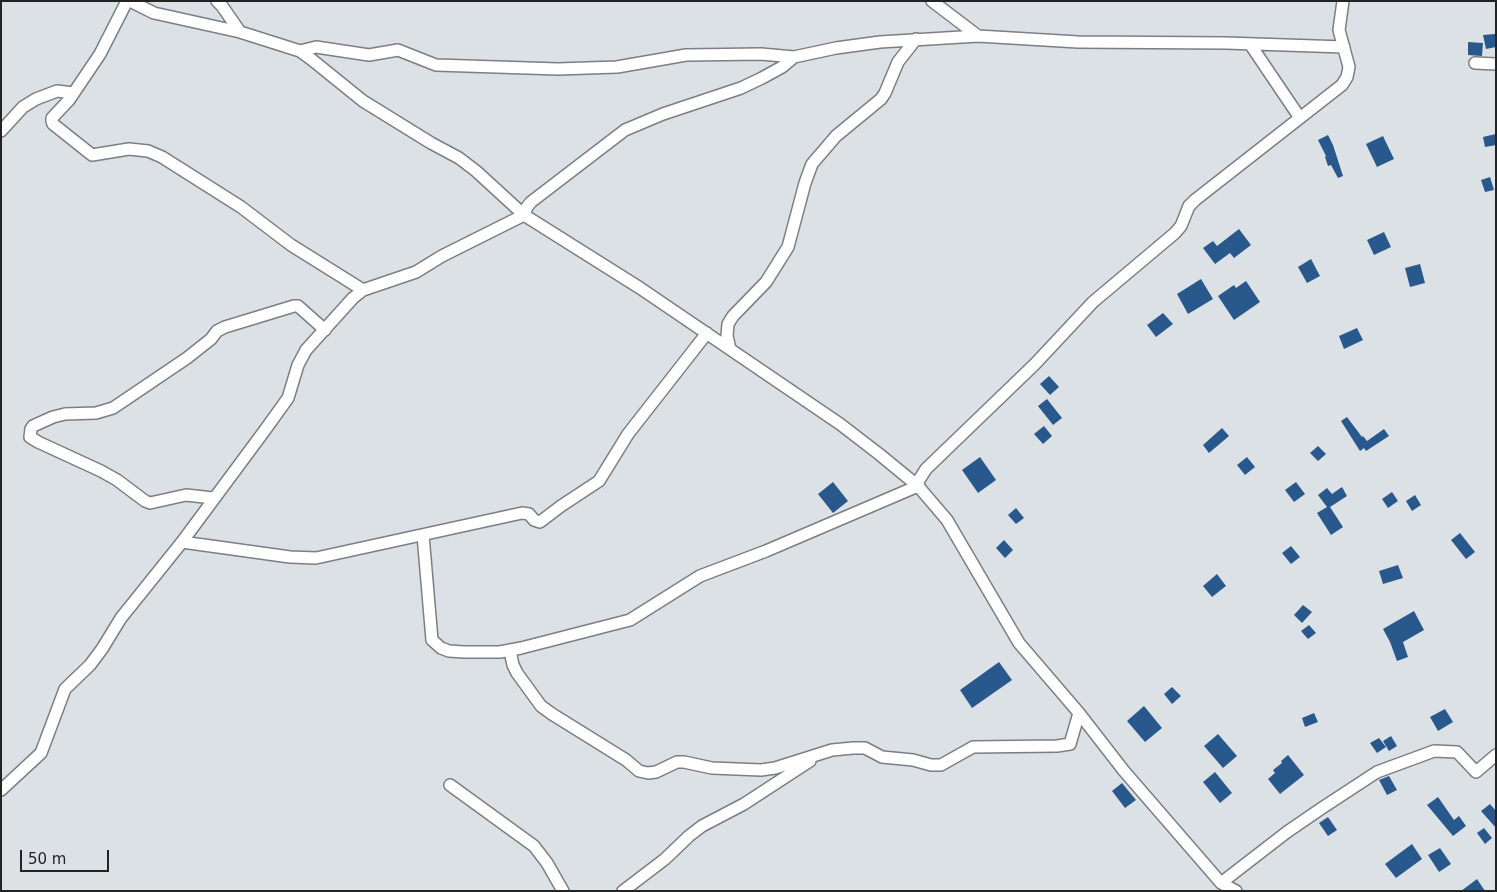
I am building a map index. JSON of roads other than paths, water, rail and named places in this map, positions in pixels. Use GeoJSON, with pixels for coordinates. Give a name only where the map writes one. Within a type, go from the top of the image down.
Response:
{"type":"FeatureCollection","features":[{"type":"Feature","properties":{"kind":"street"},"geometry":{"type":"LineString","coordinates":[[363,290],[291,245],[241,208],[162,157],[129,148],[95,155],[90,154],[53,124],[52,118],[69,100],[100,54],[128,1],[154,13],[240,32],[300,52],[363,101],[459,158],[524,214],[707,333],[840,424],[879,454],[918,486],[947,520],[1019,643],[1079,713],[1124,771],[1221,883],[1236,891]]}},
{"type":"Feature","properties":{"kind":"street"},"geometry":{"type":"LineString","coordinates":[[217,1],[240,32]]}},
{"type":"Feature","properties":{"kind":"street"},"geometry":{"type":"LineString","coordinates":[[932,1],[978,36]]}},
{"type":"Feature","properties":{"kind":"street"},"geometry":{"type":"LineString","coordinates":[[918,486],[919,480],[926,469],[1035,364],[1093,302],[1182,226],[1189,206],[1195,200],[1342,85],[1347,77],[1349,67],[1340,30],[1343,1]]}},
{"type":"Feature","properties":{"kind":"street"},"geometry":{"type":"LineString","coordinates":[[300,52],[316,47],[369,55],[398,50],[436,65],[558,69],[617,66],[686,55],[761,54],[794,58],[880,42],[978,36],[1078,42],[1344,47]]}},
{"type":"Feature","properties":{"kind":"street"},"geometry":{"type":"LineString","coordinates":[[730,349],[726,336],[728,324],[733,316],[766,282],[788,247],[812,164],[836,136],[881,99],[898,62],[916,40]]}},
{"type":"Feature","properties":{"kind":"street"},"geometry":{"type":"LineString","coordinates":[[1250,44],[1300,118]]}},
{"type":"Feature","properties":{"kind":"street"},"geometry":{"type":"LineString","coordinates":[[1,790],[42,753],[65,689],[90,665],[121,618],[182,542],[288,398],[298,365],[306,350],[353,298],[363,290],[416,272],[442,256],[524,214],[531,202],[625,130],[663,114],[741,88],[762,78],[794,58]]}},
{"type":"Feature","properties":{"kind":"street"},"geometry":{"type":"LineString","coordinates":[[1474,63],[1496,64]]}},
{"type":"Feature","properties":{"kind":"street"},"geometry":{"type":"LineString","coordinates":[[1,131],[23,107],[36,98],[57,91],[72,93]]}},
{"type":"Feature","properties":{"kind":"street"},"geometry":{"type":"LineString","coordinates":[[213,498],[186,495],[150,503],[144,502],[109,476],[30,437],[30,429],[40,423],[66,414],[96,413],[113,408],[187,358],[225,326],[298,306],[325,330]]}},
{"type":"Feature","properties":{"kind":"street"},"geometry":{"type":"LineString","coordinates":[[182,542],[290,557],[316,558],[522,513],[529,514],[537,522],[540,522],[599,481],[628,434],[707,333]]}},
{"type":"Feature","properties":{"kind":"street"},"geometry":{"type":"LineString","coordinates":[[423,535],[432,640],[441,648],[449,651],[510,651],[630,620],[700,576],[766,551],[918,486]]}},
{"type":"Feature","properties":{"kind":"street"},"geometry":{"type":"LineString","coordinates":[[510,651],[517,673],[541,706],[626,760],[638,771],[648,773],[656,772],[677,762],[712,768],[761,770],[775,768],[824,752],[839,749],[865,748],[882,757],[941,765],[973,747],[1070,744],[1079,713]]}},
{"type":"Feature","properties":{"kind":"street"},"geometry":{"type":"LineString","coordinates":[[1221,883],[1287,832],[1377,772],[1434,750],[1456,752],[1476,772],[1496,754]]}},
{"type":"Feature","properties":{"kind":"street"},"geometry":{"type":"LineString","coordinates":[[623,891],[665,859],[702,826],[744,804],[824,752]]}},
{"type":"Feature","properties":{"kind":"street"},"geometry":{"type":"LineString","coordinates":[[450,785],[534,846],[563,891]]}}]}
